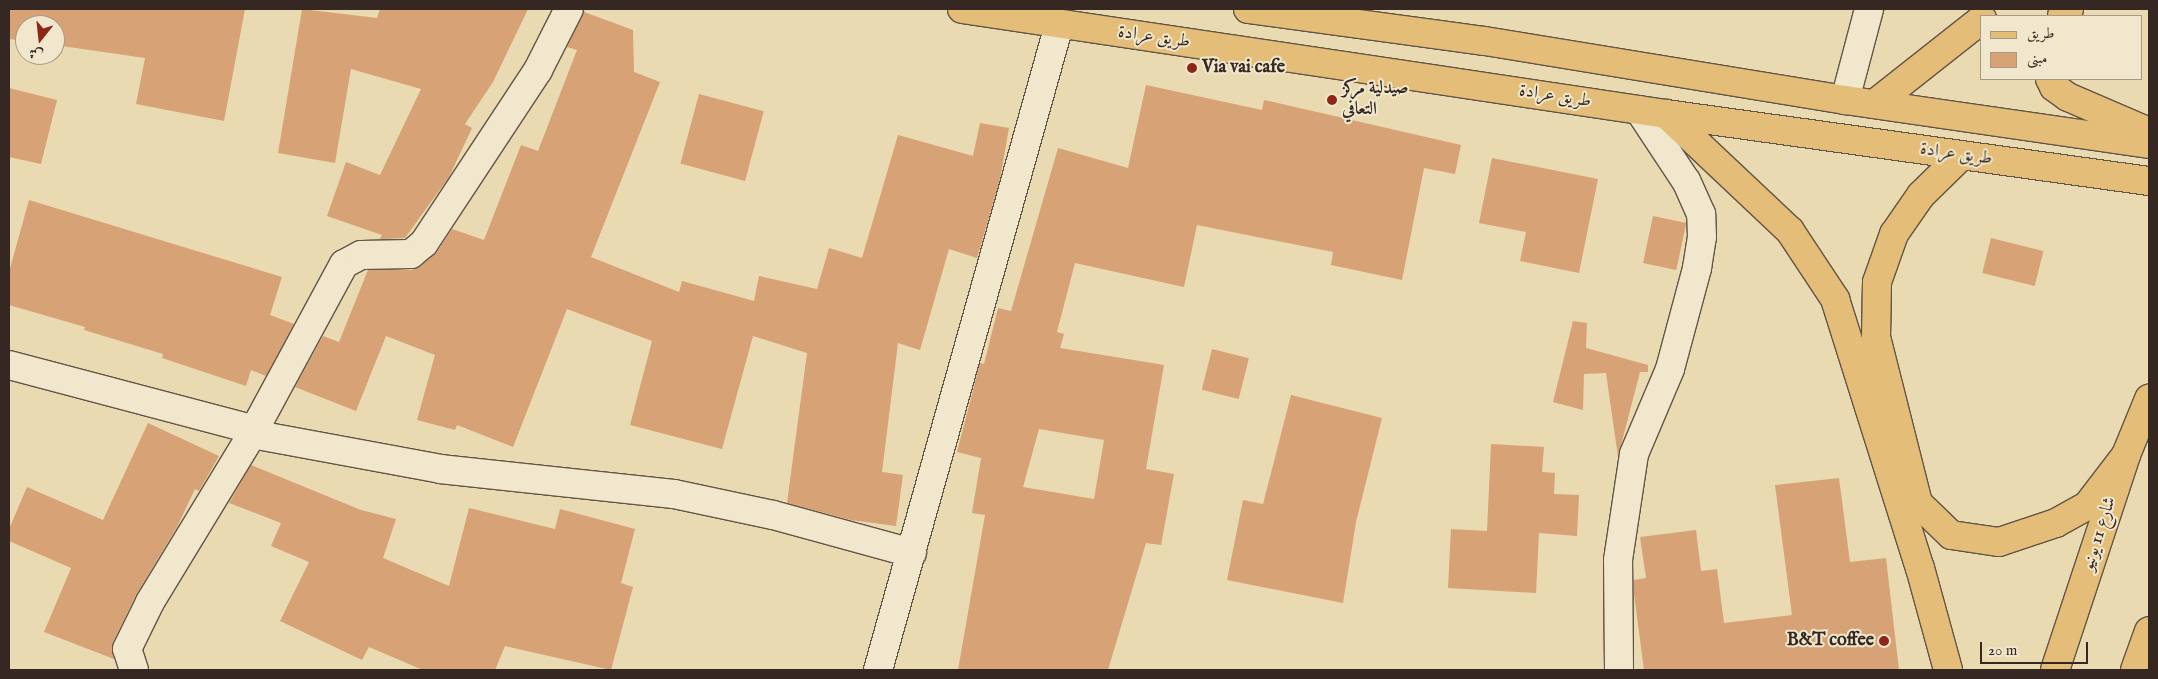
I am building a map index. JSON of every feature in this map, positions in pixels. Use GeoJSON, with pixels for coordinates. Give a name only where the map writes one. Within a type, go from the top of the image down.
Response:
{"type":"FeatureCollection","features":[{"type":"Feature","properties":{"kind":"main road","name":"طريق عرادة"},"geometry":{"type":"LineString","coordinates":[[962,9],[1059,25],[1379,69],[1666,114],[2149,181]]}},
{"type":"Feature","properties":{"kind":"main road"},"geometry":{"type":"LineString","coordinates":[[1248,9],[1339,16],[1845,100],[1877,102],[2149,144]]}},
{"type":"Feature","properties":{"kind":"main road"},"geometry":{"type":"LineString","coordinates":[[1877,102],[1980,19]]}},
{"type":"Feature","properties":{"kind":"main road"},"geometry":{"type":"LineString","coordinates":[[2050,80],[2054,87],[2068,98],[2149,132]]}},
{"type":"Feature","properties":{"kind":"main road"},"geometry":{"type":"LineString","coordinates":[[1666,114],[1790,231],[1835,299],[1920,568],[1948,670]]}},
{"type":"Feature","properties":{"kind":"main road"},"geometry":{"type":"LineString","coordinates":[[1961,156],[1921,195],[1894,234],[1877,282],[1876,337],[1918,503],[1951,535],[1999,542],[2056,522],[2087,506],[2126,455]]}},
{"type":"Feature","properties":{"kind":"main road","name":"شارع 11 يونيو"},"geometry":{"type":"LineString","coordinates":[[2055,670],[2126,455],[2149,399]]}},
{"type":"Feature","properties":{"kind":"main road"},"geometry":{"type":"LineString","coordinates":[[2135,670],[2149,631]]}},
{"type":"Feature","properties":{"kind":"street"},"geometry":{"type":"LineString","coordinates":[[134,670],[127,650],[150,602],[252,434],[344,264],[352,258],[361,255],[411,254],[424,243],[538,70],[569,9]]}},
{"type":"Feature","properties":{"kind":"street"},"geometry":{"type":"LineString","coordinates":[[1845,100],[1869,9]]}},
{"type":"Feature","properties":{"kind":"street"},"geometry":{"type":"LineString","coordinates":[[878,670],[1059,25]]}},
{"type":"Feature","properties":{"kind":"street"},"geometry":{"type":"LineString","coordinates":[[1619,670],[1618,560],[1634,454],[1670,369],[1697,268],[1702,237],[1701,214],[1686,181],[1639,110]]}},
{"type":"Feature","properties":{"kind":"street"},"geometry":{"type":"LineString","coordinates":[[9,366],[251,429],[252,434]]}},
{"type":"Feature","properties":{"kind":"street"},"geometry":{"type":"LineString","coordinates":[[252,434],[440,468],[674,494],[773,515],[912,553]]}},
{"type":"Feature","properties":{"kind":"building"},"geometry":{"type":"Polygon","coordinates":[[[9,9],[245,9],[224,121],[136,104],[145,58],[65,46],[65,15],[15,15],[15,40],[9,39],[9,9]]]}},
{"type":"Feature","properties":{"kind":"building"},"geometry":{"type":"Polygon","coordinates":[[[302,9],[377,18],[380,9],[528,9],[493,82],[465,124],[472,128],[449,177],[405,238],[380,239],[382,235],[327,216],[346,162],[380,175],[421,89],[351,69],[335,163],[278,153],[302,9]]]}},
{"type":"Feature","properties":{"kind":"building"},"geometry":{"type":"Polygon","coordinates":[[[584,12],[633,30],[634,72],[660,82],[591,257],[679,292],[682,281],[754,301],[759,276],[817,289],[829,248],[862,258],[898,135],[973,156],[980,123],[1009,128],[1000,179],[977,258],[949,249],[920,350],[898,343],[882,472],[903,475],[896,526],[851,520],[787,503],[807,353],[753,336],[722,449],[630,425],[652,341],[567,309],[513,447],[457,425],[455,430],[417,420],[435,355],[386,336],[356,411],[295,387],[323,336],[339,342],[368,270],[411,270],[421,266],[437,252],[452,229],[484,240],[521,145],[538,151],[577,50],[567,47],[584,12]]]}},
{"type":"Feature","properties":{"kind":"building"},"geometry":{"type":"Polygon","coordinates":[[[1146,85],[1262,110],[1264,100],[1461,145],[1455,174],[1424,168],[1402,280],[1331,265],[1333,252],[1197,225],[1184,287],[1075,263],[1057,332],[1064,334],[1060,348],[1164,365],[1146,469],[1174,474],[1161,545],[1146,543],[1108,670],[958,670],[985,515],[972,513],[981,458],[957,452],[980,363],[984,364],[998,308],[1011,311],[1058,148],[1128,168],[1146,85]],[[1039,429],[1023,487],[1094,499],[1104,440],[1039,429]]]}},
{"type":"Feature","properties":{"kind":"building"},"geometry":{"type":"Polygon","coordinates":[[[9,88],[57,100],[41,164],[9,157],[9,88]]]}},
{"type":"Feature","properties":{"kind":"building"},"geometry":{"type":"Polygon","coordinates":[[[699,94],[764,111],[745,181],[680,164],[699,94]]]}},
{"type":"Feature","properties":{"kind":"building"},"geometry":{"type":"Polygon","coordinates":[[[1492,158],[1598,179],[1579,273],[1520,261],[1526,232],[1479,223],[1492,158]]]}},
{"type":"Feature","properties":{"kind":"building"},"geometry":{"type":"Polygon","coordinates":[[[29,200],[282,277],[270,315],[294,324],[266,376],[251,370],[246,386],[162,358],[163,354],[84,330],[85,327],[9,305],[9,272],[29,200]]]}},
{"type":"Feature","properties":{"kind":"building"},"geometry":{"type":"Polygon","coordinates":[[[1653,216],[1686,223],[1676,270],[1643,263],[1653,216]]]}},
{"type":"Feature","properties":{"kind":"building"},"geometry":{"type":"Polygon","coordinates":[[[1991,238],[2043,251],[2035,286],[1982,273],[1991,238]]]}},
{"type":"Feature","properties":{"kind":"building"},"geometry":{"type":"Polygon","coordinates":[[[1573,321],[1587,323],[1586,348],[1648,365],[1648,372],[1640,372],[1618,457],[1606,373],[1584,374],[1583,410],[1553,402],[1573,321]]]}},
{"type":"Feature","properties":{"kind":"building"},"geometry":{"type":"Polygon","coordinates":[[[1212,349],[1249,358],[1239,399],[1202,390],[1212,349]]]}},
{"type":"Feature","properties":{"kind":"building"},"geometry":{"type":"Polygon","coordinates":[[[1291,395],[1382,418],[1356,522],[1343,603],[1227,580],[1243,500],[1263,504],[1291,395]]]}},
{"type":"Feature","properties":{"kind":"building"},"geometry":{"type":"Polygon","coordinates":[[[148,423],[219,456],[199,491],[195,489],[177,527],[136,595],[113,642],[114,659],[44,632],[71,568],[9,541],[9,529],[27,487],[103,520],[148,423]]]}},
{"type":"Feature","properties":{"kind":"building"},"geometry":{"type":"Polygon","coordinates":[[[1491,444],[1544,447],[1542,472],[1555,473],[1554,494],[1579,495],[1577,536],[1539,533],[1536,593],[1448,588],[1451,529],[1487,531],[1491,444]]]}},
{"type":"Feature","properties":{"kind":"building"},"geometry":{"type":"Polygon","coordinates":[[[251,465],[361,510],[396,519],[383,558],[449,586],[469,508],[555,529],[560,509],[635,529],[621,583],[633,587],[611,670],[505,646],[495,670],[423,670],[369,647],[362,660],[280,621],[309,562],[271,546],[281,523],[229,503],[251,465]]]}},
{"type":"Feature","properties":{"kind":"building"},"geometry":{"type":"Polygon","coordinates":[[[1839,478],[1850,562],[1886,558],[1899,670],[1644,670],[1634,594],[1634,580],[1646,578],[1640,537],[1696,530],[1701,571],[1717,569],[1724,623],[1792,615],[1775,485],[1839,478]]]}},
{"type":"Feature","properties":{"kind":"place","name":"Via vai cafe"},"geometry":{"type":"Point","coordinates":[1192,68]}},
{"type":"Feature","properties":{"kind":"place","name":"صيدلية مركز التعافي"},"geometry":{"type":"Point","coordinates":[1332,100]}},
{"type":"Feature","properties":{"kind":"place","name":"B&T coffee"},"geometry":{"type":"Point","coordinates":[1884,641]}}]}
